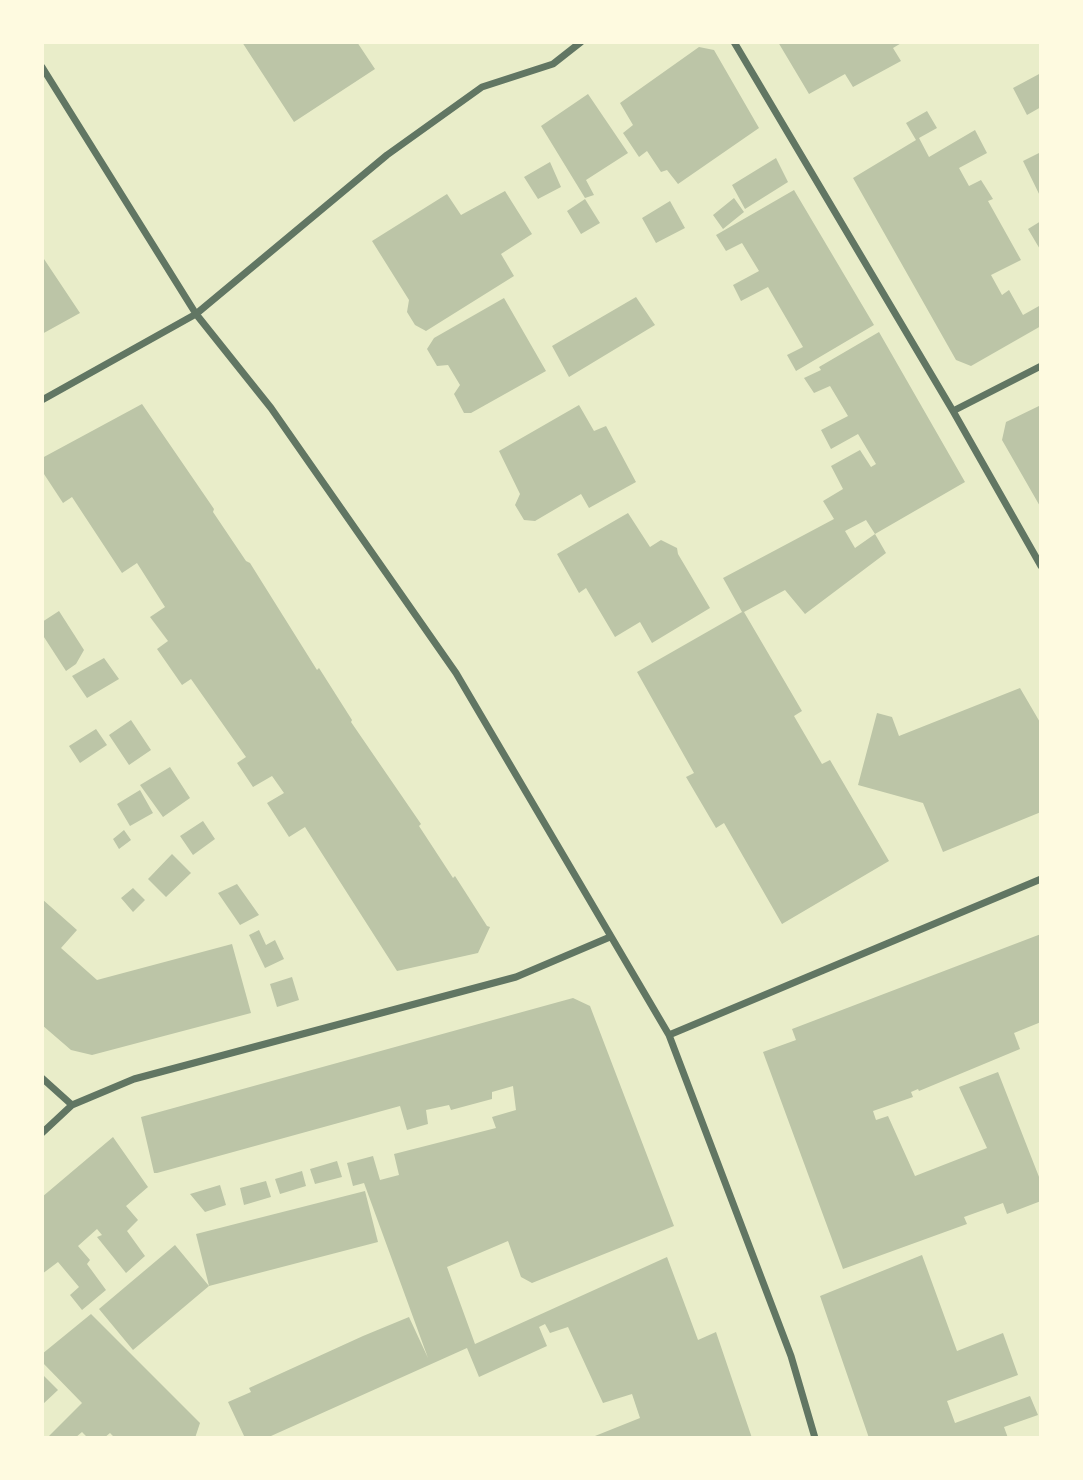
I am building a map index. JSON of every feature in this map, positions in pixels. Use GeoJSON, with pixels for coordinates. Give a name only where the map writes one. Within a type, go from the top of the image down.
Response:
{"type":"FeatureCollection","features":[{"type":"Feature","properties":{"kind":"street"},"geometry":{"type":"LineString","coordinates":[[42,400],[196,314],[376,163],[482,88],[552,64],[581,42]]}},
{"type":"Feature","properties":{"kind":"street"},"geometry":{"type":"LineString","coordinates":[[734,42],[953,411],[1041,566]]}},
{"type":"Feature","properties":{"kind":"street"},"geometry":{"type":"LineString","coordinates":[[42,67],[196,314],[271,408],[456,673],[669,1035],[792,1356],[816,1438]]}},
{"type":"Feature","properties":{"kind":"street"},"geometry":{"type":"LineString","coordinates":[[953,411],[1041,366]]}},
{"type":"Feature","properties":{"kind":"street"},"geometry":{"type":"LineString","coordinates":[[669,1035],[1041,879]]}},
{"type":"Feature","properties":{"kind":"street"},"geometry":{"type":"LineString","coordinates":[[42,1132],[72,1105],[134,1079],[516,977],[610,937]]}},
{"type":"Feature","properties":{"kind":"street"},"geometry":{"type":"LineString","coordinates":[[42,1077],[72,1105]]}},
{"type":"Feature","properties":{"kind":"building"},"geometry":{"type":"Polygon","coordinates":[[[242,42],[357,42],[375,69],[294,122],[242,42]]]}},
{"type":"Feature","properties":{"kind":"building"},"geometry":{"type":"Polygon","coordinates":[[[778,42],[903,42],[893,48],[901,61],[853,87],[845,74],[809,94],[778,42]]]}},
{"type":"Feature","properties":{"kind":"building"},"geometry":{"type":"Polygon","coordinates":[[[699,47],[714,50],[759,128],[678,184],[667,170],[661,172],[647,151],[639,157],[623,133],[633,125],[620,103],[699,47]]]}},
{"type":"Feature","properties":{"kind":"building"},"geometry":{"type":"Polygon","coordinates":[[[1041,73],[1041,107],[1027,115],[1013,88],[1041,73]]]}},
{"type":"Feature","properties":{"kind":"building"},"geometry":{"type":"Polygon","coordinates":[[[588,94],[628,153],[586,180],[594,195],[585,198],[541,126],[588,94]]]}},
{"type":"Feature","properties":{"kind":"building"},"geometry":{"type":"Polygon","coordinates":[[[927,111],[937,128],[919,138],[929,157],[975,130],[987,153],[959,168],[969,186],[981,180],[993,199],[988,201],[1021,260],[991,275],[1002,295],[1009,290],[1023,315],[1039,306],[1041,310],[1041,326],[971,366],[956,360],[853,178],[916,140],[906,123],[927,111]]]}},
{"type":"Feature","properties":{"kind":"building"},"geometry":{"type":"Polygon","coordinates":[[[1041,152],[1041,198],[1023,161],[1041,152]]]}},
{"type":"Feature","properties":{"kind":"building"},"geometry":{"type":"Polygon","coordinates":[[[776,158],[788,182],[745,209],[732,185],[776,158]]]}},
{"type":"Feature","properties":{"kind":"building"},"geometry":{"type":"Polygon","coordinates":[[[550,162],[561,187],[538,199],[524,177],[550,162]]]}},
{"type":"Feature","properties":{"kind":"building"},"geometry":{"type":"Polygon","coordinates":[[[794,190],[874,325],[796,371],[787,355],[803,347],[768,287],[741,301],[733,285],[759,271],[742,243],[726,251],[716,235],[794,190]]]}},
{"type":"Feature","properties":{"kind":"building"},"geometry":{"type":"Polygon","coordinates":[[[505,191],[532,234],[501,254],[514,276],[426,331],[415,325],[407,312],[409,300],[372,241],[447,194],[461,215],[505,191]]]}},
{"type":"Feature","properties":{"kind":"building"},"geometry":{"type":"Polygon","coordinates":[[[734,198],[744,212],[723,229],[713,215],[734,198]]]}},
{"type":"Feature","properties":{"kind":"building"},"geometry":{"type":"Polygon","coordinates":[[[585,199],[600,223],[581,234],[567,211],[585,199]]]}},
{"type":"Feature","properties":{"kind":"building"},"geometry":{"type":"Polygon","coordinates":[[[670,201],[685,228],[656,243],[642,218],[670,201]]]}},
{"type":"Feature","properties":{"kind":"building"},"geometry":{"type":"Polygon","coordinates":[[[1041,221],[1041,251],[1028,229],[1041,221]]]}},
{"type":"Feature","properties":{"kind":"building"},"geometry":{"type":"Polygon","coordinates":[[[42,256],[80,313],[42,334],[42,256]]]}},
{"type":"Feature","properties":{"kind":"building"},"geometry":{"type":"Polygon","coordinates":[[[636,297],[655,325],[569,377],[552,346],[636,297]]]}},
{"type":"Feature","properties":{"kind":"building"},"geometry":{"type":"Polygon","coordinates":[[[504,298],[546,371],[471,413],[464,413],[454,394],[460,385],[448,365],[437,366],[427,349],[434,338],[504,298]]]}},
{"type":"Feature","properties":{"kind":"building"},"geometry":{"type":"Polygon","coordinates":[[[879,332],[965,482],[875,534],[886,553],[805,614],[785,590],[744,612],[802,711],[794,716],[822,764],[830,760],[889,861],[782,924],[724,823],[716,828],[686,777],[694,773],[637,672],[742,612],[723,578],[834,519],[823,501],[843,489],[831,466],[860,450],[871,467],[876,464],[858,434],[831,449],[821,430],[848,416],[830,386],[814,393],[804,378],[821,370],[819,367],[879,332]],[[866,520],[845,531],[855,548],[875,534],[866,520]]]}},
{"type":"Feature","properties":{"kind":"building"},"geometry":{"type":"Polygon","coordinates":[[[142,404],[246,561],[250,563],[317,670],[319,668],[453,878],[455,876],[490,927],[478,953],[397,971],[305,827],[289,837],[267,803],[284,793],[272,776],[253,787],[237,763],[246,757],[191,679],[182,685],[157,649],[168,641],[150,617],[165,607],[137,563],[122,573],[72,497],[63,503],[42,471],[42,458],[142,404]]]}},
{"type":"Feature","properties":{"kind":"building"},"geometry":{"type":"Polygon","coordinates":[[[579,405],[594,431],[606,426],[636,482],[589,508],[581,494],[535,521],[524,520],[515,505],[520,494],[499,451],[579,405]]]}},
{"type":"Feature","properties":{"kind":"building"},"geometry":{"type":"Polygon","coordinates":[[[1041,405],[1041,508],[1002,440],[1006,422],[1041,405]]]}},
{"type":"Feature","properties":{"kind":"building"},"geometry":{"type":"Polygon","coordinates":[[[628,513],[650,547],[661,540],[677,548],[710,608],[652,643],[640,622],[615,637],[586,588],[579,593],[557,554],[628,513]]]}},
{"type":"Feature","properties":{"kind":"building"},"geometry":{"type":"Polygon","coordinates":[[[59,611],[84,650],[76,664],[66,671],[42,634],[42,622],[59,611]]]}},
{"type":"Feature","properties":{"kind":"building"},"geometry":{"type":"Polygon","coordinates":[[[104,658],[119,679],[87,698],[72,676],[104,658]]]}},
{"type":"Feature","properties":{"kind":"building"},"geometry":{"type":"Polygon","coordinates":[[[1020,688],[1041,724],[1041,812],[943,852],[923,803],[858,785],[877,713],[892,717],[899,736],[1020,688]]]}},
{"type":"Feature","properties":{"kind":"building"},"geometry":{"type":"Polygon","coordinates":[[[131,720],[151,750],[129,765],[109,735],[131,720]]]}},
{"type":"Feature","properties":{"kind":"building"},"geometry":{"type":"Polygon","coordinates":[[[96,729],[107,745],[80,763],[69,746],[96,729]]]}},
{"type":"Feature","properties":{"kind":"building"},"geometry":{"type":"Polygon","coordinates":[[[170,767],[190,798],[163,817],[140,785],[170,767]]]}},
{"type":"Feature","properties":{"kind":"building"},"geometry":{"type":"Polygon","coordinates":[[[140,790],[153,813],[130,826],[117,804],[140,790]]]}},
{"type":"Feature","properties":{"kind":"building"},"geometry":{"type":"Polygon","coordinates":[[[203,821],[215,839],[193,855],[180,836],[203,821]]]}},
{"type":"Feature","properties":{"kind":"building"},"geometry":{"type":"Polygon","coordinates":[[[124,830],[131,840],[119,849],[113,839],[124,830]]]}},
{"type":"Feature","properties":{"kind":"building"},"geometry":{"type":"Polygon","coordinates":[[[172,854],[191,873],[166,897],[148,879],[172,854]]]}},
{"type":"Feature","properties":{"kind":"building"},"geometry":{"type":"Polygon","coordinates":[[[237,884],[259,915],[240,925],[218,893],[237,884]]]}},
{"type":"Feature","properties":{"kind":"building"},"geometry":{"type":"Polygon","coordinates":[[[133,888],[145,900],[133,912],[121,898],[133,888]]]}},
{"type":"Feature","properties":{"kind":"building"},"geometry":{"type":"Polygon","coordinates":[[[42,899],[77,930],[61,948],[97,980],[232,944],[251,1013],[92,1055],[71,1050],[42,1025],[42,899]]]}},
{"type":"Feature","properties":{"kind":"building"},"geometry":{"type":"Polygon","coordinates":[[[259,930],[266,945],[275,940],[284,959],[265,968],[249,935],[259,930]]]}},
{"type":"Feature","properties":{"kind":"building"},"geometry":{"type":"Polygon","coordinates":[[[1041,934],[1041,1022],[1014,1033],[1020,1049],[919,1091],[918,1089],[911,1092],[913,1097],[873,1111],[876,1120],[888,1116],[915,1176],[987,1148],[959,1087],[998,1072],[1041,1182],[1041,1201],[1007,1214],[1003,1203],[964,1217],[967,1224],[843,1269],[763,1052],[796,1040],[792,1029],[1041,934]]]}},
{"type":"Feature","properties":{"kind":"building"},"geometry":{"type":"Polygon","coordinates":[[[292,977],[299,1000],[277,1007],[270,984],[292,977]]]}},
{"type":"Feature","properties":{"kind":"building"},"geometry":{"type":"Polygon","coordinates":[[[573,998],[590,1006],[674,1226],[532,1283],[521,1277],[508,1241],[447,1267],[475,1344],[667,1257],[698,1340],[716,1332],[752,1438],[596,1438],[595,1436],[640,1418],[632,1394],[603,1403],[568,1327],[550,1333],[545,1324],[539,1327],[547,1346],[479,1377],[467,1348],[271,1436],[272,1438],[245,1438],[228,1402],[251,1392],[249,1388],[363,1336],[409,1317],[428,1358],[364,1183],[353,1186],[347,1163],[373,1156],[380,1180],[399,1175],[394,1154],[496,1128],[492,1117],[516,1110],[513,1086],[492,1092],[492,1099],[451,1110],[449,1105],[426,1110],[428,1124],[407,1130],[400,1106],[157,1173],[154,1173],[141,1117],[573,998]]]}},
{"type":"Feature","properties":{"kind":"building"},"geometry":{"type":"Polygon","coordinates":[[[113,1137],[148,1187],[126,1206],[138,1220],[127,1231],[145,1256],[126,1273],[97,1237],[102,1235],[97,1229],[78,1246],[90,1260],[87,1264],[106,1290],[82,1310],[70,1295],[79,1287],[58,1262],[42,1274],[42,1197],[113,1137]]]}},
{"type":"Feature","properties":{"kind":"building"},"geometry":{"type":"Polygon","coordinates":[[[337,1161],[342,1177],[315,1184],[310,1169],[337,1161]]]}},
{"type":"Feature","properties":{"kind":"building"},"geometry":{"type":"Polygon","coordinates":[[[302,1171],[306,1186],[280,1194],[275,1179],[302,1171]]]}},
{"type":"Feature","properties":{"kind":"building"},"geometry":{"type":"Polygon","coordinates":[[[266,1181],[271,1197],[244,1205],[240,1188],[266,1181]]]}},
{"type":"Feature","properties":{"kind":"building"},"geometry":{"type":"Polygon","coordinates":[[[220,1185],[226,1205],[205,1212],[190,1194],[220,1185]]]}},
{"type":"Feature","properties":{"kind":"building"},"geometry":{"type":"Polygon","coordinates":[[[365,1191],[378,1242],[209,1286],[196,1234],[365,1191]]]}},
{"type":"Feature","properties":{"kind":"building"},"geometry":{"type":"Polygon","coordinates":[[[175,1245],[209,1286],[133,1350],[99,1309],[175,1245]]]}},
{"type":"Feature","properties":{"kind":"building"},"geometry":{"type":"Polygon","coordinates":[[[922,1255],[957,1351],[1003,1333],[1018,1375],[947,1401],[955,1423],[1030,1396],[1038,1415],[1004,1427],[1008,1438],[869,1438],[820,1296],[922,1255]]]}},
{"type":"Feature","properties":{"kind":"building"},"geometry":{"type":"Polygon","coordinates":[[[91,1314],[200,1423],[195,1438],[115,1438],[110,1433],[104,1438],[88,1438],[82,1432],[75,1438],[47,1438],[82,1403],[42,1362],[42,1354],[91,1314]]]}},
{"type":"Feature","properties":{"kind":"building"},"geometry":{"type":"Polygon","coordinates":[[[42,1374],[58,1390],[42,1405],[42,1374]]]}}]}
